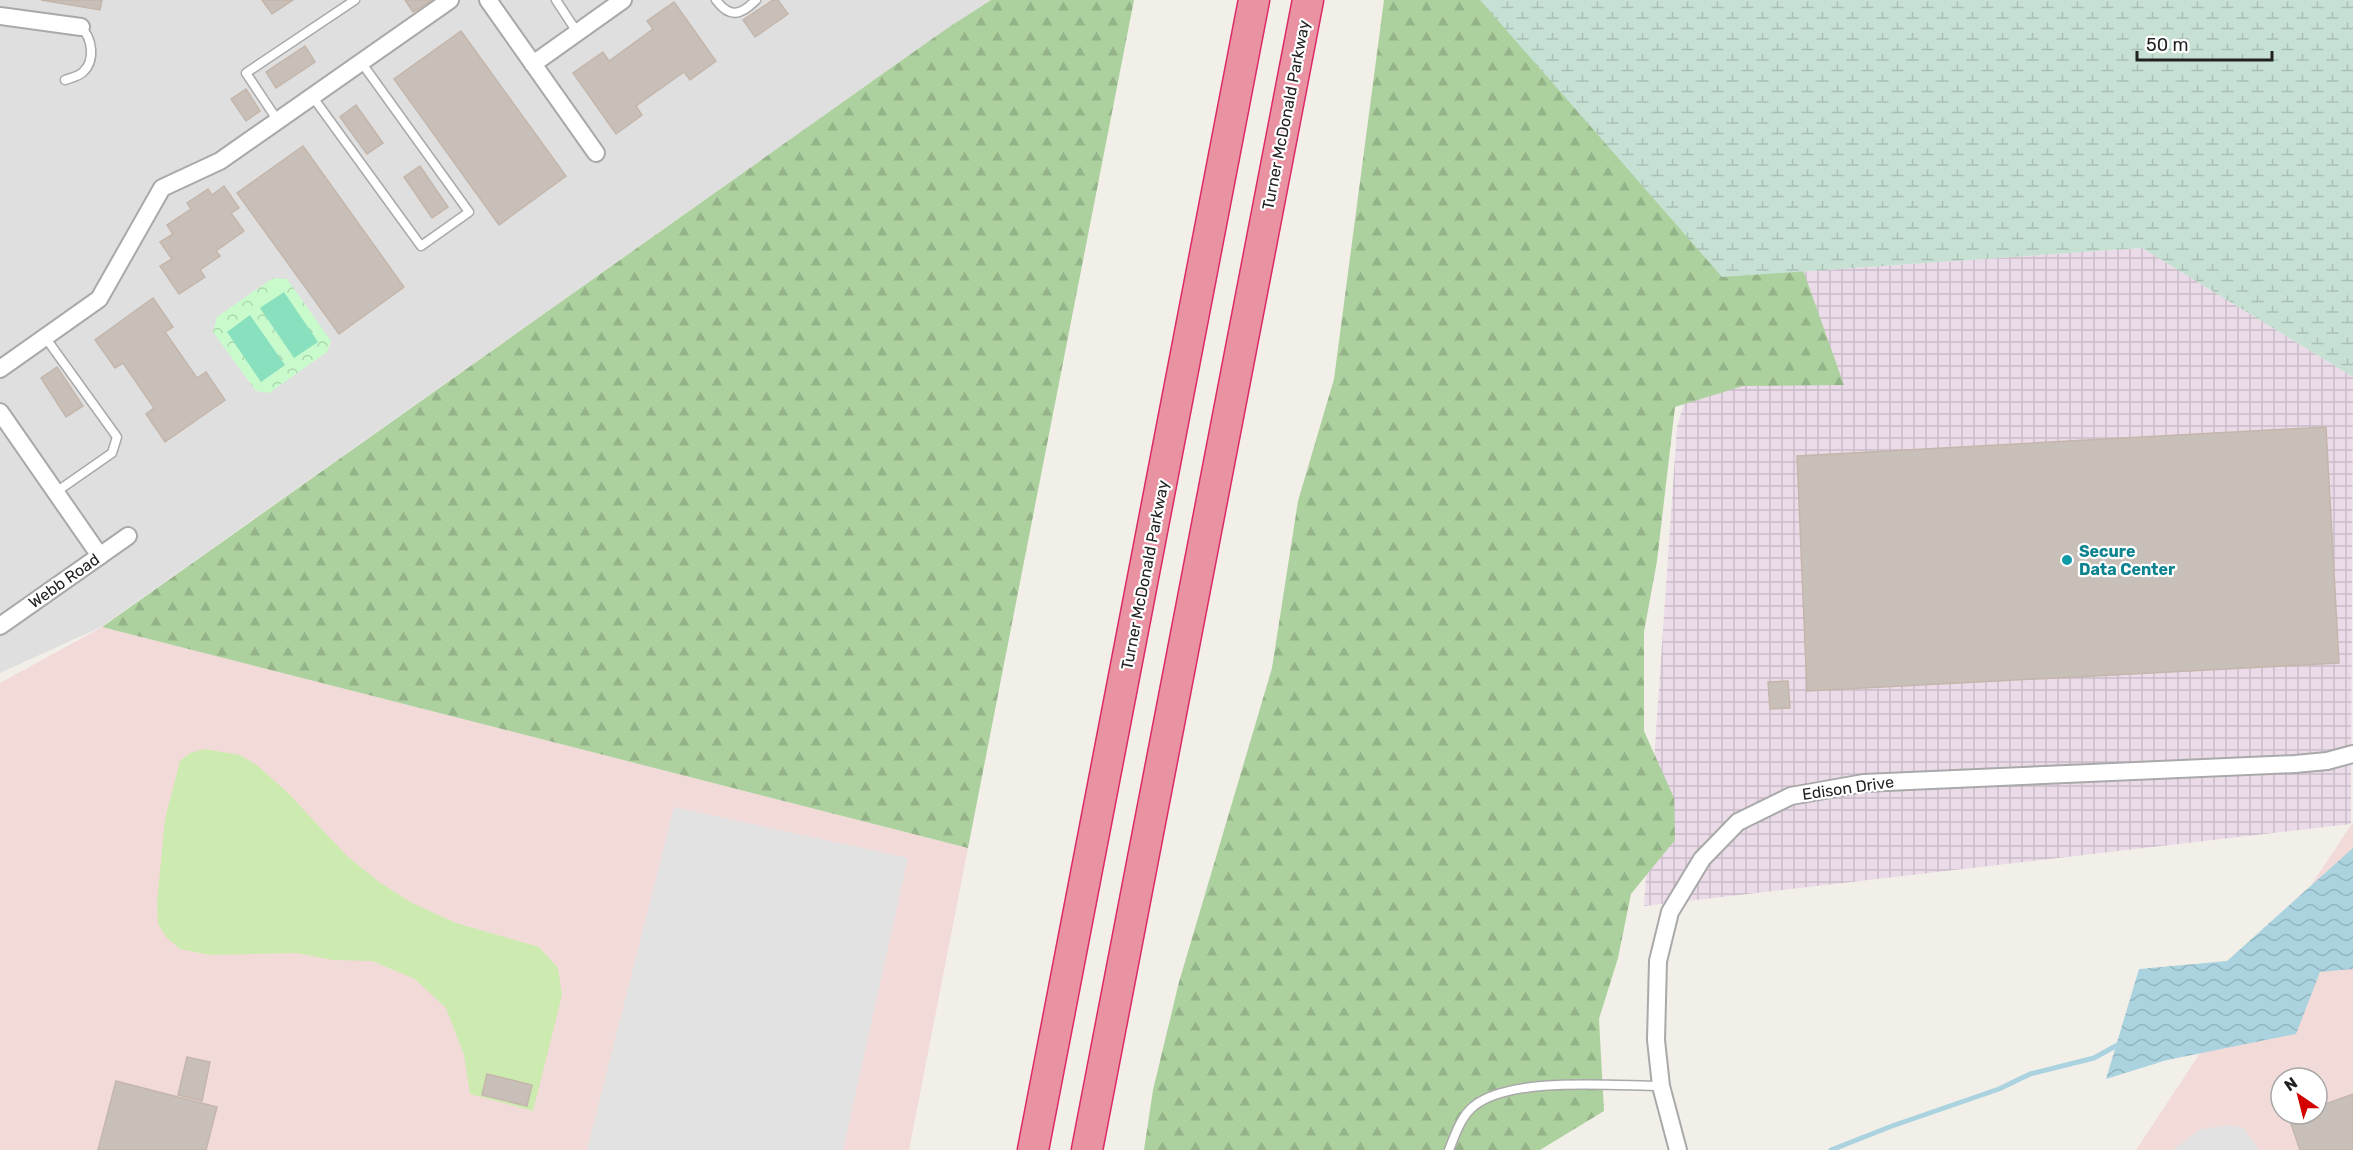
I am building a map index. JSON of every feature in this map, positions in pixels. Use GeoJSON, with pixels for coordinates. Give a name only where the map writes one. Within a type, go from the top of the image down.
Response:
{"type":"FeatureCollection","features":[{"type":"Feature","properties":{"kind":"highway","name":"Turner McDonald Parkway"},"geometry":{"type":"LineString","coordinates":[[1033,1150],[1254,0]]}},
{"type":"Feature","properties":{"kind":"highway","name":"Turner McDonald Parkway"},"geometry":{"type":"LineString","coordinates":[[1087,1150],[1308,0]]}},
{"type":"Feature","properties":{"kind":"street"},"geometry":{"type":"LineString","coordinates":[[0,369],[99,299],[162,188],[220,161],[450,0]]}},
{"type":"Feature","properties":{"kind":"street"},"geometry":{"type":"LineString","coordinates":[[488,0],[596,153]]}},
{"type":"Feature","properties":{"kind":"street"},"geometry":{"type":"LineString","coordinates":[[533,64],[623,0]]}},
{"type":"Feature","properties":{"kind":"street"},"geometry":{"type":"LineString","coordinates":[[0,16],[81,27]]}},
{"type":"Feature","properties":{"kind":"street"},"geometry":{"type":"LineString","coordinates":[[0,412],[100,556]]}},
{"type":"Feature","properties":{"kind":"street","name":"Webb Road"},"geometry":{"type":"LineString","coordinates":[[0,626],[128,536]]}},
{"type":"Feature","properties":{"kind":"street","name":"Edison Drive"},"geometry":{"type":"LineString","coordinates":[[1678,1150],[1661,1086],[1656,1041],[1658,962],[1670,912],[1702,859],[1738,822],[1791,796],[1864,783],[2295,764],[2327,761],[2353,754]]}},
{"type":"Feature","properties":{"kind":"lane"},"geometry":{"type":"LineString","coordinates":[[278,121],[246,73],[355,0]]}},
{"type":"Feature","properties":{"kind":"lane"},"geometry":{"type":"LineString","coordinates":[[556,0],[577,32]]}},
{"type":"Feature","properties":{"kind":"lane"},"geometry":{"type":"LineString","coordinates":[[716,0],[724,10],[731,13],[741,12],[756,0]]}},
{"type":"Feature","properties":{"kind":"lane"},"geometry":{"type":"LineString","coordinates":[[65,80],[83,72],[90,60],[91,45],[81,27]]}},
{"type":"Feature","properties":{"kind":"lane"},"geometry":{"type":"LineString","coordinates":[[312,96],[421,246],[470,212],[361,62]]}},
{"type":"Feature","properties":{"kind":"lane"},"geometry":{"type":"LineString","coordinates":[[45,337],[117,437],[112,453],[56,492]]}},
{"type":"Feature","properties":{"kind":"lane"},"geometry":{"type":"LineString","coordinates":[[1449,1150],[1457,1130],[1472,1107],[1492,1094],[1519,1087],[1661,1086]]}},
{"type":"Feature","properties":{"kind":"shaded area"},"geometry":{"type":"Polygon","coordinates":[[[0,0],[991,0],[946,29],[101,627],[0,673],[0,0]]]}},
{"type":"Feature","properties":{"kind":"shaded area"},"geometry":{"type":"Polygon","coordinates":[[[2142,248],[2353,377],[2351,824],[1644,906],[1677,427],[1722,277],[2142,248]]]}},
{"type":"Feature","properties":{"kind":"shaded area"},"geometry":{"type":"Polygon","coordinates":[[[102,627],[968,848],[909,1150],[0,1150],[0,683],[102,627]]]}},
{"type":"Feature","properties":{"kind":"shaded area"},"geometry":{"type":"Polygon","coordinates":[[[674,807],[908,858],[843,1150],[587,1150],[674,807]]]}},
{"type":"Feature","properties":{"kind":"shaded area"},"geometry":{"type":"Polygon","coordinates":[[[2353,822],[2353,1150],[2136,1150],[2353,822]]]}},
{"type":"Feature","properties":{"kind":"shaded area"},"geometry":{"type":"Polygon","coordinates":[[[2226,1125],[2244,1128],[2259,1150],[2173,1150],[2199,1130],[2226,1125]]]}},
{"type":"Feature","properties":{"kind":"green space"},"geometry":{"type":"Polygon","coordinates":[[[991,0],[1134,0],[968,848],[102,627],[946,29],[991,0]]]}},
{"type":"Feature","properties":{"kind":"green space"},"geometry":{"type":"Polygon","coordinates":[[[1384,0],[1707,0],[1844,385],[1743,386],[1675,407],[1657,561],[1644,632],[1644,731],[1674,798],[1675,840],[1631,894],[1618,958],[1599,1019],[1604,1111],[1540,1150],[1144,1150],[1153,1090],[1179,982],[1272,668],[1298,501],[1334,379],[1384,0]]]}},
{"type":"Feature","properties":{"kind":"green space"},"geometry":{"type":"Polygon","coordinates":[[[1480,0],[2353,0],[2353,377],[2142,248],[1722,277],[1480,0]]]}},
{"type":"Feature","properties":{"kind":"green space"},"geometry":{"type":"Polygon","coordinates":[[[273,278],[287,279],[331,341],[327,352],[269,393],[256,391],[213,332],[217,317],[273,278]]]}},
{"type":"Feature","properties":{"kind":"green space"},"geometry":{"type":"Polygon","coordinates":[[[284,292],[318,342],[294,358],[260,308],[284,292]]]}},
{"type":"Feature","properties":{"kind":"green space"},"geometry":{"type":"Polygon","coordinates":[[[250,315],[285,365],[261,382],[227,332],[250,315]]]}},
{"type":"Feature","properties":{"kind":"green space"},"geometry":{"type":"Polygon","coordinates":[[[205,749],[240,755],[258,766],[287,792],[347,856],[379,882],[412,903],[456,923],[539,947],[558,968],[562,995],[533,1111],[470,1094],[464,1055],[446,1008],[415,979],[372,961],[333,960],[296,953],[210,955],[180,949],[166,937],[158,924],[157,902],[165,819],[180,761],[190,753],[205,749]]]}},
{"type":"Feature","properties":{"kind":"water"},"geometry":{"type":"Polygon","coordinates":[[[2353,848],[2353,969],[2320,972],[2296,1034],[2167,1060],[2106,1079],[2139,969],[2227,961],[2353,848]]]}},
{"type":"Feature","properties":{"kind":"building"},"geometry":{"type":"Polygon","coordinates":[[[41,0],[102,0],[100,10],[41,0]]]}},
{"type":"Feature","properties":{"kind":"building"},"geometry":{"type":"Polygon","coordinates":[[[262,0],[293,0],[272,14],[262,0]]]}},
{"type":"Feature","properties":{"kind":"building"},"geometry":{"type":"Polygon","coordinates":[[[405,0],[432,0],[413,12],[405,0]]]}},
{"type":"Feature","properties":{"kind":"building"},"geometry":{"type":"Polygon","coordinates":[[[773,0],[778,0],[788,14],[755,37],[743,20],[773,0]]]}},
{"type":"Feature","properties":{"kind":"building"},"geometry":{"type":"Polygon","coordinates":[[[674,2],[716,61],[690,80],[684,72],[636,106],[642,115],[616,134],[573,73],[603,52],[609,61],[653,29],[647,21],[674,2]]]}},
{"type":"Feature","properties":{"kind":"building"},"geometry":{"type":"Polygon","coordinates":[[[461,31],[566,176],[499,225],[394,79],[461,31]]]}},
{"type":"Feature","properties":{"kind":"building"},"geometry":{"type":"Polygon","coordinates":[[[305,46],[315,62],[276,88],[266,72],[305,46]]]}},
{"type":"Feature","properties":{"kind":"building"},"geometry":{"type":"Polygon","coordinates":[[[246,89],[260,111],[246,121],[231,99],[246,89]]]}},
{"type":"Feature","properties":{"kind":"building"},"geometry":{"type":"Polygon","coordinates":[[[356,105],[383,143],[367,154],[340,117],[356,105]]]}},
{"type":"Feature","properties":{"kind":"building"},"geometry":{"type":"Polygon","coordinates":[[[303,146],[404,287],[339,334],[237,193],[303,146]]]}},
{"type":"Feature","properties":{"kind":"building"},"geometry":{"type":"Polygon","coordinates":[[[420,166],[448,207],[432,218],[404,177],[420,166]]]}},
{"type":"Feature","properties":{"kind":"building"},"geometry":{"type":"Polygon","coordinates":[[[224,186],[239,208],[231,213],[244,231],[216,251],[220,256],[200,270],[205,277],[179,294],[160,266],[172,259],[160,242],[173,234],[167,225],[191,209],[187,203],[208,189],[212,195],[224,186]]]}},
{"type":"Feature","properties":{"kind":"building"},"geometry":{"type":"Polygon","coordinates":[[[153,298],[173,327],[165,332],[197,378],[206,372],[225,400],[165,442],[146,414],[154,408],[123,363],[115,368],[95,340],[153,298]]]}},
{"type":"Feature","properties":{"kind":"building"},"geometry":{"type":"Polygon","coordinates":[[[57,367],[83,406],[66,417],[41,378],[57,367]]]}},
{"type":"Feature","properties":{"kind":"building","name":"Secure Data Center"},"geometry":{"type":"Polygon","coordinates":[[[2326,427],[2339,663],[1807,691],[1797,456],[2326,427]]]}},
{"type":"Feature","properties":{"kind":"building"},"geometry":{"type":"Polygon","coordinates":[[[1788,681],[1790,708],[1770,709],[1768,682],[1788,681]]]}},
{"type":"Feature","properties":{"kind":"building"},"geometry":{"type":"Polygon","coordinates":[[[187,1057],[210,1062],[202,1101],[178,1095],[187,1057]]]}},
{"type":"Feature","properties":{"kind":"building"},"geometry":{"type":"Polygon","coordinates":[[[487,1074],[532,1085],[527,1106],[482,1095],[487,1074]]]}},
{"type":"Feature","properties":{"kind":"building"},"geometry":{"type":"Polygon","coordinates":[[[116,1081],[217,1107],[206,1150],[98,1150],[116,1081]]]}},
{"type":"Feature","properties":{"kind":"building"},"geometry":{"type":"Polygon","coordinates":[[[2353,1094],[2353,1150],[2300,1150],[2292,1126],[2329,1126],[2329,1103],[2353,1094]]]}},
{"type":"Feature","properties":{"kind":"waterway"},"geometry":{"type":"LineString","coordinates":[[1831,1150],[1999,1089],[2030,1074],[2094,1058],[2121,1043]]}},
{"type":"Feature","properties":{"kind":"place","name":"Secure Data Center"},"geometry":{"type":"Point","coordinates":[2067,560]}}]}
